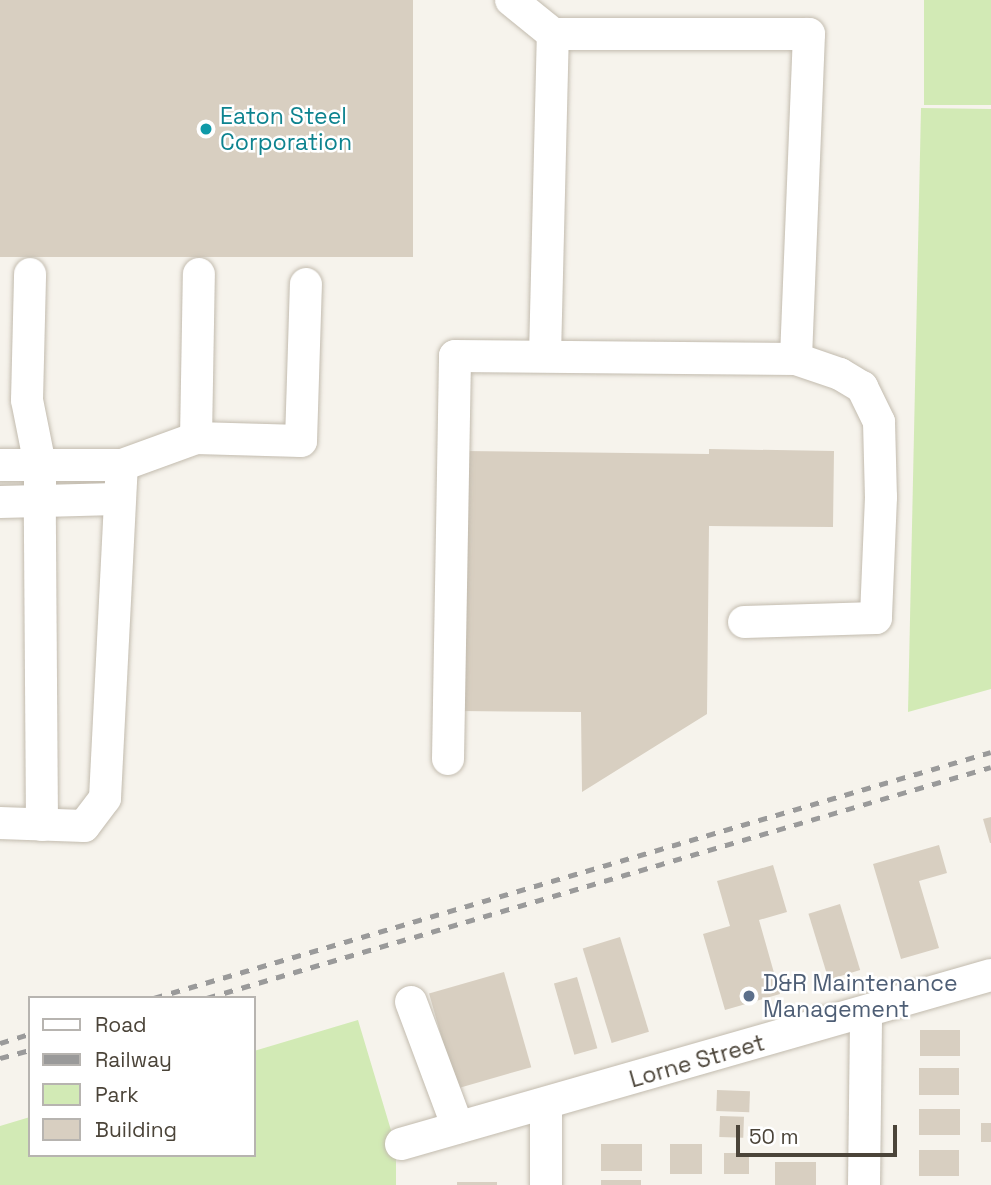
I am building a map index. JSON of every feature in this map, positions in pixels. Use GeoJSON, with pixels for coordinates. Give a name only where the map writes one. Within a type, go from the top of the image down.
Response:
{"type":"FeatureCollection","features":[{"type":"Feature","properties":{"kind":"street"},"geometry":{"type":"LineString","coordinates":[[511,0],[553,34],[809,34],[796,359]]}},
{"type":"Feature","properties":{"kind":"street"},"geometry":{"type":"LineString","coordinates":[[545,356],[553,34]]}},
{"type":"Feature","properties":{"kind":"street"},"geometry":{"type":"LineString","coordinates":[[30,274],[27,400],[40,465],[42,825]]}},
{"type":"Feature","properties":{"kind":"street"},"geometry":{"type":"LineString","coordinates":[[196,438],[199,274]]}},
{"type":"Feature","properties":{"kind":"street"},"geometry":{"type":"LineString","coordinates":[[0,465],[122,466],[196,438],[301,441],[306,284]]}},
{"type":"Feature","properties":{"kind":"street"},"geometry":{"type":"LineString","coordinates":[[448,759],[455,356],[796,359],[840,374],[862,387],[879,422],[881,497],[876,618],[744,622]]}},
{"type":"Feature","properties":{"kind":"street"},"geometry":{"type":"LineString","coordinates":[[0,823],[84,826],[105,798],[118,499],[122,466]]}},
{"type":"Feature","properties":{"kind":"street"},"geometry":{"type":"LineString","coordinates":[[0,502],[118,499]]}},
{"type":"Feature","properties":{"kind":"street","name":"Lorne Street"},"geometry":{"type":"LineString","coordinates":[[401,1144],[991,975]]}},
{"type":"Feature","properties":{"kind":"street"},"geometry":{"type":"LineString","coordinates":[[411,1002],[458,1128]]}},
{"type":"Feature","properties":{"kind":"street"},"geometry":{"type":"LineString","coordinates":[[864,1185],[866,1012]]}},
{"type":"Feature","properties":{"kind":"street"},"geometry":{"type":"LineString","coordinates":[[546,1104],[546,1185]]}},
{"type":"Feature","properties":{"kind":"green space"},"geometry":{"type":"Polygon","coordinates":[[[924,0],[991,0],[991,105],[924,105],[924,0]]]}},
{"type":"Feature","properties":{"kind":"green space"},"geometry":{"type":"Polygon","coordinates":[[[921,108],[991,109],[991,689],[908,712],[921,108]]]}},
{"type":"Feature","properties":{"kind":"green space"},"geometry":{"type":"Polygon","coordinates":[[[358,1020],[396,1147],[396,1185],[0,1185],[0,1126],[28,1118],[28,1157],[256,1157],[256,1050],[358,1020]]]}},
{"type":"Feature","properties":{"kind":"building","name":"Eaton Steel Corporation"},"geometry":{"type":"Polygon","coordinates":[[[0,0],[413,0],[413,257],[0,257],[0,0]]]}},
{"type":"Feature","properties":{"kind":"building"},"geometry":{"type":"Polygon","coordinates":[[[709,449],[834,451],[833,527],[709,526],[707,714],[582,792],[581,712],[459,711],[463,451],[709,454],[709,449]]]}},
{"type":"Feature","properties":{"kind":"building"},"geometry":{"type":"Polygon","coordinates":[[[991,817],[991,843],[990,843],[983,819],[991,817]]]}},
{"type":"Feature","properties":{"kind":"building"},"geometry":{"type":"Polygon","coordinates":[[[939,845],[947,873],[919,881],[939,948],[901,959],[873,864],[939,845]]]}},
{"type":"Feature","properties":{"kind":"building"},"geometry":{"type":"Polygon","coordinates":[[[773,865],[787,912],[759,920],[780,994],[725,1010],[703,934],[730,926],[717,881],[773,865]]]}},
{"type":"Feature","properties":{"kind":"building"},"geometry":{"type":"Polygon","coordinates":[[[840,904],[860,970],[829,980],[808,914],[840,904]]]}},
{"type":"Feature","properties":{"kind":"building"},"geometry":{"type":"Polygon","coordinates":[[[620,937],[649,1032],[612,1043],[583,948],[620,937]]]}},
{"type":"Feature","properties":{"kind":"building"},"geometry":{"type":"Polygon","coordinates":[[[504,972],[531,1067],[456,1089],[429,993],[504,972]]]}},
{"type":"Feature","properties":{"kind":"building"},"geometry":{"type":"Polygon","coordinates":[[[577,977],[597,1048],[574,1055],[554,984],[577,977]]]}},
{"type":"Feature","properties":{"kind":"building"},"geometry":{"type":"Polygon","coordinates":[[[920,1030],[960,1030],[960,1056],[920,1056],[920,1030]]]}},
{"type":"Feature","properties":{"kind":"building"},"geometry":{"type":"Polygon","coordinates":[[[919,1068],[959,1068],[959,1095],[919,1095],[919,1068]]]}},
{"type":"Feature","properties":{"kind":"building"},"geometry":{"type":"Polygon","coordinates":[[[717,1090],[750,1091],[749,1112],[716,1111],[717,1090]]]}},
{"type":"Feature","properties":{"kind":"building"},"geometry":{"type":"Polygon","coordinates":[[[919,1109],[960,1109],[960,1135],[919,1135],[919,1109]]]}},
{"type":"Feature","properties":{"kind":"building"},"geometry":{"type":"Polygon","coordinates":[[[720,1116],[744,1117],[743,1138],[719,1137],[720,1116]]]}},
{"type":"Feature","properties":{"kind":"building"},"geometry":{"type":"Polygon","coordinates":[[[981,1123],[991,1123],[991,1142],[981,1142],[981,1123]]]}},
{"type":"Feature","properties":{"kind":"building"},"geometry":{"type":"Polygon","coordinates":[[[601,1144],[642,1144],[642,1171],[601,1171],[601,1144]]]}},
{"type":"Feature","properties":{"kind":"building"},"geometry":{"type":"Polygon","coordinates":[[[670,1144],[702,1144],[702,1174],[670,1174],[670,1144]]]}},
{"type":"Feature","properties":{"kind":"building"},"geometry":{"type":"Polygon","coordinates":[[[919,1150],[959,1150],[959,1176],[919,1176],[919,1150]]]}},
{"type":"Feature","properties":{"kind":"building"},"geometry":{"type":"Polygon","coordinates":[[[724,1153],[749,1153],[749,1174],[724,1174],[724,1153]]]}},
{"type":"Feature","properties":{"kind":"building"},"geometry":{"type":"Polygon","coordinates":[[[775,1162],[816,1162],[816,1185],[775,1185],[775,1162]]]}},
{"type":"Feature","properties":{"kind":"building"},"geometry":{"type":"Polygon","coordinates":[[[601,1180],[641,1180],[641,1185],[601,1185],[601,1180]]]}},
{"type":"Feature","properties":{"kind":"building"},"geometry":{"type":"Polygon","coordinates":[[[457,1182],[497,1182],[497,1185],[457,1185],[457,1182]]]}},
{"type":"Feature","properties":{"kind":"railway"},"geometry":{"type":"LineString","coordinates":[[161,996],[991,752]]}},
{"type":"Feature","properties":{"kind":"railway"},"geometry":{"type":"LineString","coordinates":[[214,996],[991,767]]}},
{"type":"Feature","properties":{"kind":"railway"},"geometry":{"type":"LineString","coordinates":[[0,1043],[28,1035]]}},
{"type":"Feature","properties":{"kind":"railway"},"geometry":{"type":"LineString","coordinates":[[0,1058],[28,1051]]}},
{"type":"Feature","properties":{"kind":"place","name":"Eaton Steel Corporation"},"geometry":{"type":"Point","coordinates":[206,129]}},
{"type":"Feature","properties":{"kind":"place","name":"D&R Maintenance Management"},"geometry":{"type":"Point","coordinates":[749,996]}}]}
